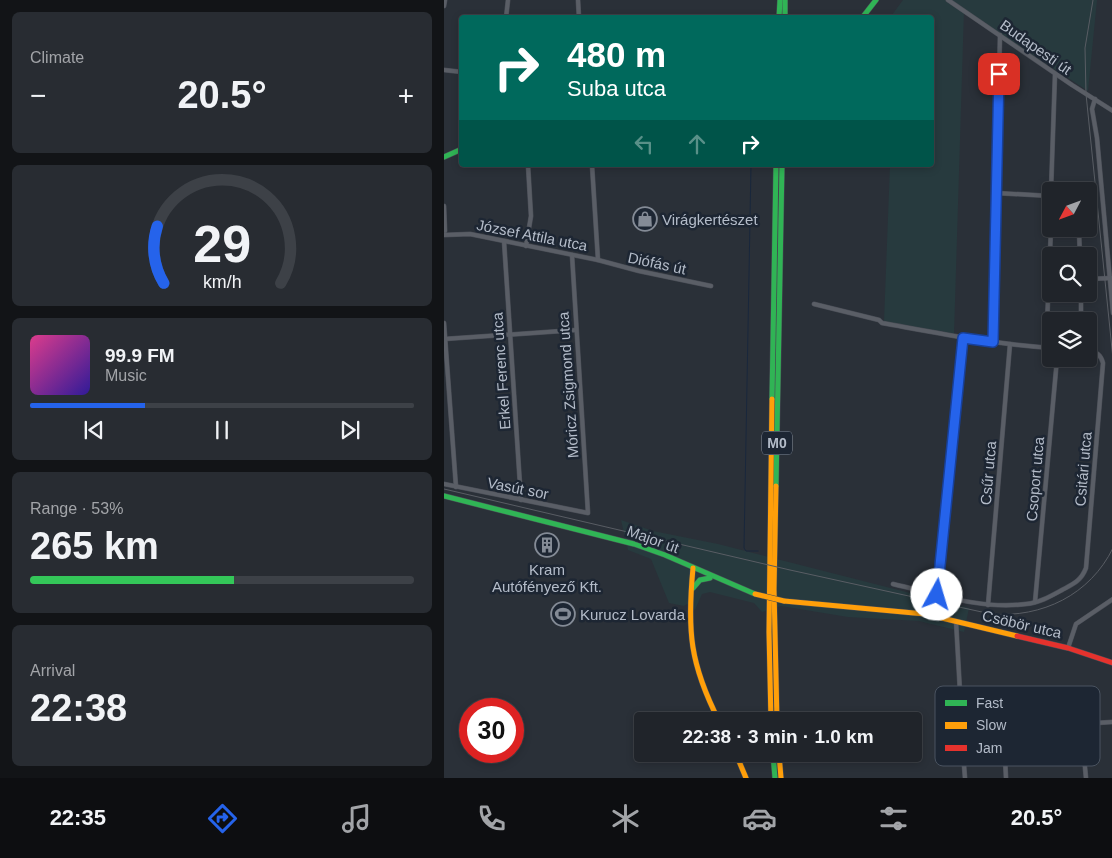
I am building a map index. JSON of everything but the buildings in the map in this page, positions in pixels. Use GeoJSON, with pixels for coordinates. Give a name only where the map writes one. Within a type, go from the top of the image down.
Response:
{"type":"FeatureCollection","features":[{"type":"Feature","properties":{"kind":"main road"},"geometry":{"type":"LineString","coordinates":[[779,15],[780,0]]}},
{"type":"Feature","properties":{"kind":"main road"},"geometry":{"type":"LineString","coordinates":[[785,0],[785,15]]}},
{"type":"Feature","properties":{"kind":"main road"},"geometry":{"type":"LineString","coordinates":[[864,15],[876,0]]}},
{"type":"Feature","properties":{"kind":"main road"},"geometry":{"type":"LineString","coordinates":[[444,157],[459,150]]}},
{"type":"Feature","properties":{"kind":"main road","name":"M0"},"geometry":{"type":"LineString","coordinates":[[771,712],[769,614],[776,167]]}},
{"type":"Feature","properties":{"kind":"main road","name":"M0"},"geometry":{"type":"LineString","coordinates":[[776,712],[774,589],[782,167]]}},
{"type":"Feature","properties":{"kind":"main road","name":"Major út"},"geometry":{"type":"LineString","coordinates":[[444,496],[648,548],[715,579],[755,594],[784,601],[851,608]]}},
{"type":"Feature","properties":{"kind":"main road"},"geometry":{"type":"LineString","coordinates":[[693,568],[690,622],[692,650],[704,692],[714,712]]}},
{"type":"Feature","properties":{"kind":"main road"},"geometry":{"type":"LineString","coordinates":[[692,590],[700,580],[715,579]]}},
{"type":"Feature","properties":{"kind":"main road","name":"Csöbör utca"},"geometry":{"type":"LineString","coordinates":[[851,608],[925,614],[1068,648],[1112,663]]}},
{"type":"Feature","properties":{"kind":"main road"},"geometry":{"type":"LineString","coordinates":[[739,762],[746,778]]}},
{"type":"Feature","properties":{"kind":"main road"},"geometry":{"type":"LineString","coordinates":[[774,762],[775,778]]}},
{"type":"Feature","properties":{"kind":"main road"},"geometry":{"type":"LineString","coordinates":[[780,762],[781,778]]}},
{"type":"Feature","properties":{"kind":"street"},"geometry":{"type":"LineString","coordinates":[[444,0],[444,6]]}},
{"type":"Feature","properties":{"kind":"street"},"geometry":{"type":"LineString","coordinates":[[506,15],[508,0]]}},
{"type":"Feature","properties":{"kind":"street"},"geometry":{"type":"LineString","coordinates":[[578,0],[579,15]]}},
{"type":"Feature","properties":{"kind":"street","name":"Budapesti út"},"geometry":{"type":"LineString","coordinates":[[948,0],[1112,111]]}},
{"type":"Feature","properties":{"kind":"street"},"geometry":{"type":"LineString","coordinates":[[993,342],[1000,35]]}},
{"type":"Feature","properties":{"kind":"street"},"geometry":{"type":"LineString","coordinates":[[444,70],[459,72]]}},
{"type":"Feature","properties":{"kind":"street"},"geometry":{"type":"LineString","coordinates":[[1051,182],[1055,74]]}},
{"type":"Feature","properties":{"kind":"street"},"geometry":{"type":"LineString","coordinates":[[1095,99],[1092,108],[1112,313]]}},
{"type":"Feature","properties":{"kind":"street"},"geometry":{"type":"LineString","coordinates":[[526,246],[531,216],[528,167]]}},
{"type":"Feature","properties":{"kind":"street"},"geometry":{"type":"LineString","coordinates":[[592,167],[598,260]]}},
{"type":"Feature","properties":{"kind":"street"},"geometry":{"type":"LineString","coordinates":[[996,193],[1042,196]]}},
{"type":"Feature","properties":{"kind":"street"},"geometry":{"type":"LineString","coordinates":[[444,206],[444,232]]}},
{"type":"Feature","properties":{"kind":"street","name":"József Attila utca"},"geometry":{"type":"LineString","coordinates":[[444,232],[470,234],[598,260]]}},
{"type":"Feature","properties":{"kind":"street"},"geometry":{"type":"LineString","coordinates":[[1049,312],[1051,238]]}},
{"type":"Feature","properties":{"kind":"street","name":"Erkel Ferenc utca"},"geometry":{"type":"LineString","coordinates":[[504,241],[521,500]]}},
{"type":"Feature","properties":{"kind":"street","name":"Móricz Zsigmond utca"},"geometry":{"type":"LineString","coordinates":[[572,255],[588,514]]}},
{"type":"Feature","properties":{"kind":"street","name":"Diófás út"},"geometry":{"type":"LineString","coordinates":[[598,260],[639,271],[711,286]]}},
{"type":"Feature","properties":{"kind":"street"},"geometry":{"type":"LineString","coordinates":[[1097,279],[1110,278]]}},
{"type":"Feature","properties":{"kind":"street"},"geometry":{"type":"LineString","coordinates":[[814,304],[879,320],[882,323],[963,338],[1042,347]]}},
{"type":"Feature","properties":{"kind":"street"},"geometry":{"type":"LineString","coordinates":[[444,324],[456,487]]}},
{"type":"Feature","properties":{"kind":"street"},"geometry":{"type":"LineString","coordinates":[[444,339],[576,330]]}},
{"type":"Feature","properties":{"kind":"street"},"geometry":{"type":"LineString","coordinates":[[937,595],[963,338]]}},
{"type":"Feature","properties":{"kind":"street","name":"Csűr utca"},"geometry":{"type":"LineString","coordinates":[[988,605],[1010,344]]}},
{"type":"Feature","properties":{"kind":"street","name":"Csitári utca"},"geometry":{"type":"LineString","coordinates":[[1035,602],[1078,582],[1086,568],[1103,363],[1097,353]]}},
{"type":"Feature","properties":{"kind":"street","name":"Csoport utca"},"geometry":{"type":"LineString","coordinates":[[1035,602],[1056,367]]}},
{"type":"Feature","properties":{"kind":"street","name":"Vasút sor"},"geometry":{"type":"LineString","coordinates":[[444,484],[588,514]]}},
{"type":"Feature","properties":{"kind":"street"},"geometry":{"type":"LineString","coordinates":[[894,584],[988,605],[1004,606],[1035,602]]}},
{"type":"Feature","properties":{"kind":"street"},"geometry":{"type":"LineString","coordinates":[[1068,648],[1076,624],[1112,600]]}},
{"type":"Feature","properties":{"kind":"street"},"geometry":{"type":"LineString","coordinates":[[956,621],[960,686]]}},
{"type":"Feature","properties":{"kind":"green space"},"geometry":{"type":"Polygon","coordinates":[[[903,0],[1097,0],[1088,91],[964,10],[954,334],[884,322],[890,167],[934,167],[934,15],[892,15],[903,0]]]}},
{"type":"Feature","properties":{"kind":"green space"},"geometry":{"type":"Polygon","coordinates":[[[621,520],[653,531],[718,544],[969,608],[964,632],[919,621],[848,617],[781,606],[762,612],[754,603],[710,592],[702,594],[695,610],[687,604],[684,606],[669,603],[651,559],[628,550],[621,520]]]}},
{"type":"Feature","properties":{"kind":"waterway"},"geometry":{"type":"LineString","coordinates":[[751,167],[744,548],[746,551],[758,551]]}},
{"type":"Feature","properties":{"kind":"tram line"},"geometry":{"type":"LineString","coordinates":[[1093,0],[1085,48],[1086,94],[1113,359]]}},
{"type":"Feature","properties":{"kind":"tram line"},"geometry":{"type":"LineString","coordinates":[[444,489],[790,570],[991,614],[1028,612],[1062,600],[1078,591],[1091,579],[1113,548]]}},
{"type":"Feature","properties":{"kind":"traffic: fast"},"geometry":{"type":"LineString","coordinates":[[779,15],[780,0]]}},
{"type":"Feature","properties":{"kind":"traffic: fast"},"geometry":{"type":"LineString","coordinates":[[785,0],[785,15]]}},
{"type":"Feature","properties":{"kind":"traffic: fast"},"geometry":{"type":"LineString","coordinates":[[864,15],[876,0]]}},
{"type":"Feature","properties":{"kind":"traffic: fast"},"geometry":{"type":"LineString","coordinates":[[444,157],[459,150]]}},
{"type":"Feature","properties":{"kind":"traffic: fast"},"geometry":{"type":"LineString","coordinates":[[772,399],[776,167]]}},
{"type":"Feature","properties":{"kind":"traffic: fast"},"geometry":{"type":"LineString","coordinates":[[776,486],[782,167]]}},
{"type":"Feature","properties":{"kind":"traffic: fast"},"geometry":{"type":"LineString","coordinates":[[444,496],[634,544],[665,555],[755,594]]}},
{"type":"Feature","properties":{"kind":"traffic: fast"},"geometry":{"type":"LineString","coordinates":[[693,588],[700,580],[710,578]]}},
{"type":"Feature","properties":{"kind":"traffic: fast"},"geometry":{"type":"LineString","coordinates":[[774,762],[775,778]]}},
{"type":"Feature","properties":{"kind":"traffic: slow"},"geometry":{"type":"LineString","coordinates":[[771,712],[769,632],[772,399]]}},
{"type":"Feature","properties":{"kind":"traffic: slow"},"geometry":{"type":"LineString","coordinates":[[776,486],[774,589],[777,712]]}},
{"type":"Feature","properties":{"kind":"traffic: slow"},"geometry":{"type":"LineString","coordinates":[[693,568],[690,610],[693,647],[696,664],[714,712]]}},
{"type":"Feature","properties":{"kind":"traffic: slow"},"geometry":{"type":"LineString","coordinates":[[755,594],[784,601]]}},
{"type":"Feature","properties":{"kind":"traffic: slow"},"geometry":{"type":"LineString","coordinates":[[784,601],[925,614],[1017,636]]}},
{"type":"Feature","properties":{"kind":"traffic: slow"},"geometry":{"type":"LineString","coordinates":[[739,762],[746,778]]}},
{"type":"Feature","properties":{"kind":"traffic: slow"},"geometry":{"type":"LineString","coordinates":[[780,762],[781,778]]}},
{"type":"Feature","properties":{"kind":"traffic: jam"},"geometry":{"type":"LineString","coordinates":[[1017,636],[1068,648],[1113,663]]}},
{"type":"Feature","properties":{"kind":"place","name":"Virágkertészet"},"geometry":{"type":"Point","coordinates":[645,219]}},
{"type":"Feature","properties":{"kind":"place","name":"Kram Autófényező Kft."},"geometry":{"type":"Point","coordinates":[547,545]}},
{"type":"Feature","properties":{"kind":"place","name":"Kurucz Lovarda"},"geometry":{"type":"Point","coordinates":[563,614]}},
{"type":"Feature","properties":{"kind":"route"},"geometry":{"type":"LineString","coordinates":[[937,595],[963,338],[993,342],[999,74]]}}]}
